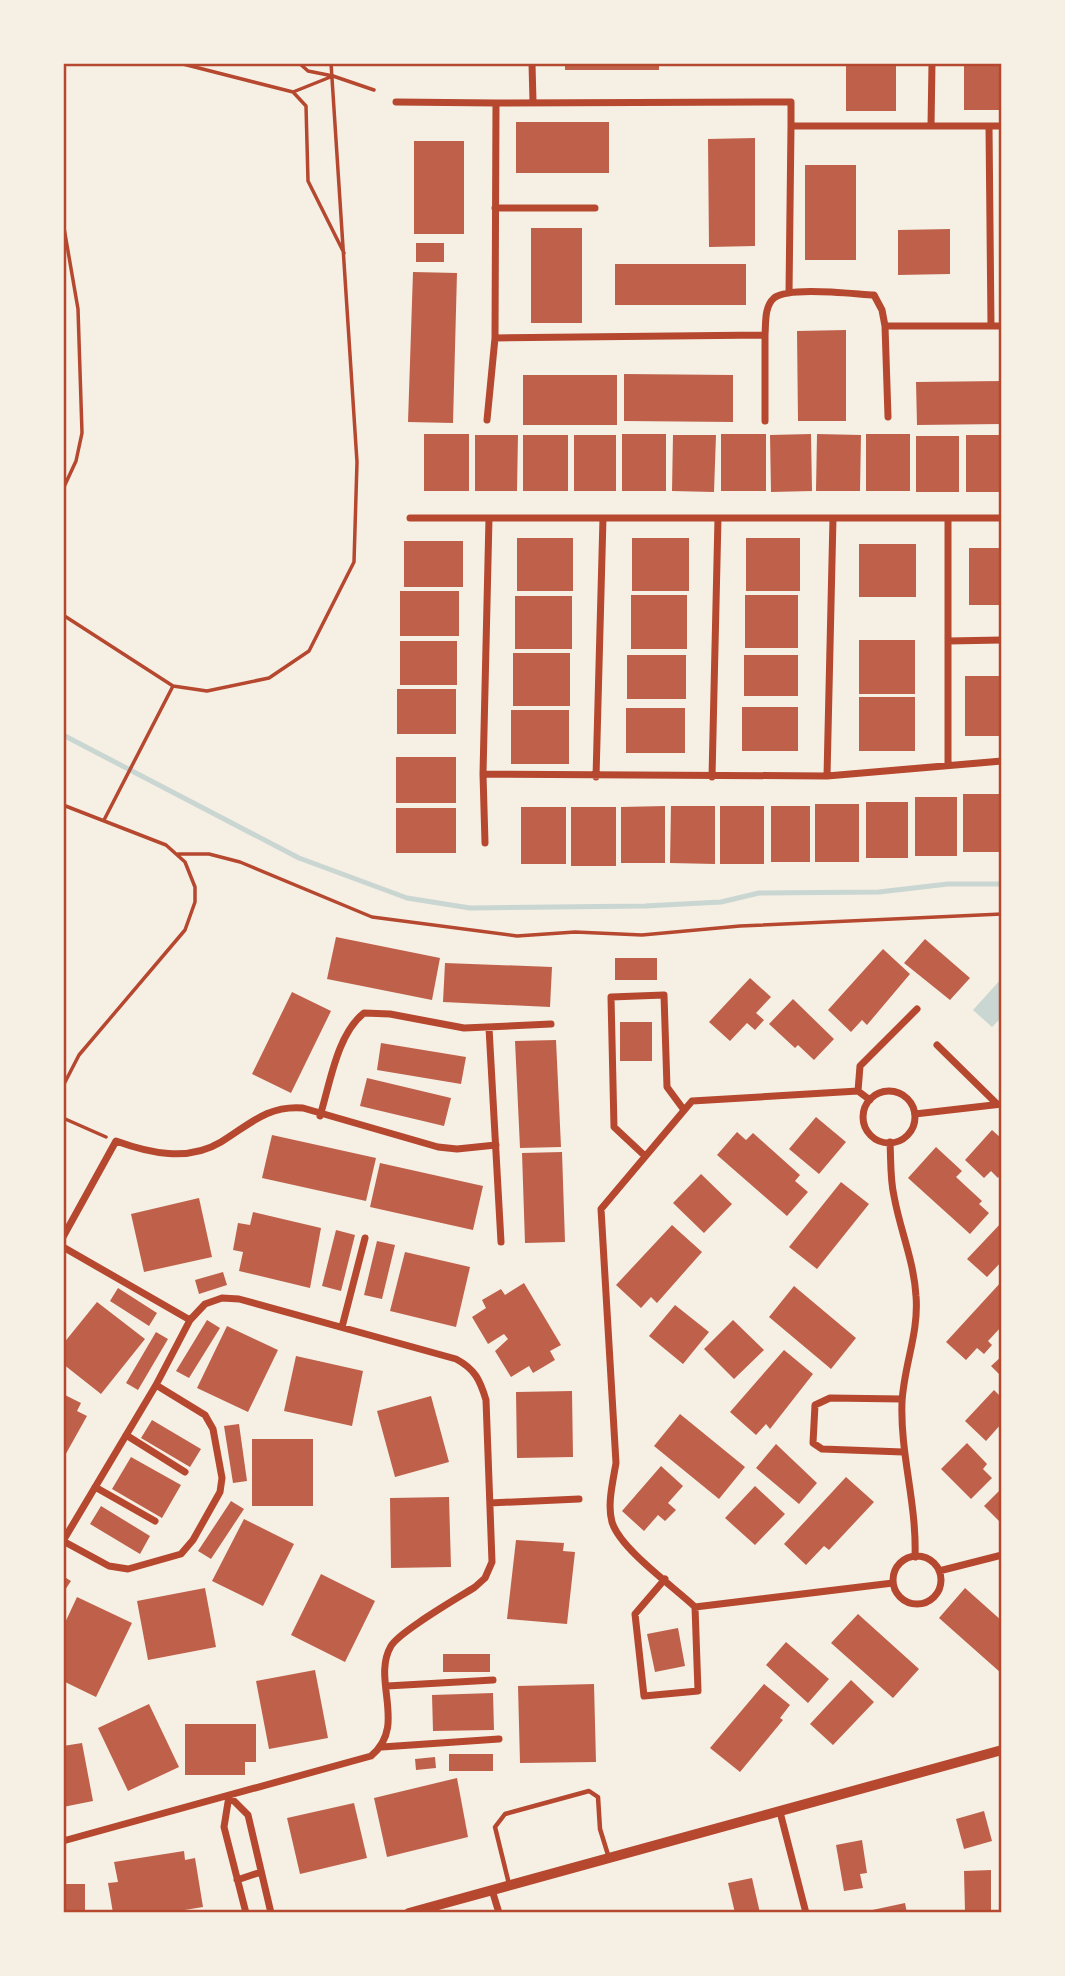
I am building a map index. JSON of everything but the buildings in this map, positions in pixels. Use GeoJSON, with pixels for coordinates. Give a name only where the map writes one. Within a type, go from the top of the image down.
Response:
{"type":"FeatureCollection","features":[{"type":"Feature","properties":{"kind":"main road"},"geometry":{"type":"LineString","coordinates":[[409,1913],[1002,1749]]}},
{"type":"Feature","properties":{"kind":"street"},"geometry":{"type":"LineString","coordinates":[[532,63],[533,102]]}},
{"type":"Feature","properties":{"kind":"street"},"geometry":{"type":"LineString","coordinates":[[931,126],[932,63]]}},
{"type":"Feature","properties":{"kind":"street"},"geometry":{"type":"LineString","coordinates":[[396,102],[791,102],[789,293]]}},
{"type":"Feature","properties":{"kind":"street"},"geometry":{"type":"LineString","coordinates":[[487,420],[495,338],[496,103]]}},
{"type":"Feature","properties":{"kind":"street"},"geometry":{"type":"LineString","coordinates":[[791,126],[1002,126]]}},
{"type":"Feature","properties":{"kind":"street"},"geometry":{"type":"LineString","coordinates":[[989,126],[991,326]]}},
{"type":"Feature","properties":{"kind":"street"},"geometry":{"type":"LineString","coordinates":[[495,208],[595,208]]}},
{"type":"Feature","properties":{"kind":"street"},"geometry":{"type":"LineString","coordinates":[[765,421],[766,312],[774,298],[789,293],[874,295],[882,310],[885,326],[888,417]]}},
{"type":"Feature","properties":{"kind":"street"},"geometry":{"type":"LineString","coordinates":[[885,326],[1002,326]]}},
{"type":"Feature","properties":{"kind":"street"},"geometry":{"type":"LineString","coordinates":[[495,338],[765,335]]}},
{"type":"Feature","properties":{"kind":"street"},"geometry":{"type":"LineString","coordinates":[[410,518],[1002,518]]}},
{"type":"Feature","properties":{"kind":"street"},"geometry":{"type":"LineString","coordinates":[[485,843],[482,774],[489,518]]}},
{"type":"Feature","properties":{"kind":"street"},"geometry":{"type":"LineString","coordinates":[[596,776],[603,518]]}},
{"type":"Feature","properties":{"kind":"street"},"geometry":{"type":"LineString","coordinates":[[712,777],[718,518]]}},
{"type":"Feature","properties":{"kind":"street"},"geometry":{"type":"LineString","coordinates":[[827,776],[833,518]]}},
{"type":"Feature","properties":{"kind":"street"},"geometry":{"type":"LineString","coordinates":[[948,518],[948,765]]}},
{"type":"Feature","properties":{"kind":"street"},"geometry":{"type":"LineString","coordinates":[[948,641],[1002,640]]}},
{"type":"Feature","properties":{"kind":"street"},"geometry":{"type":"LineString","coordinates":[[482,774],[827,776],[1002,761]]}},
{"type":"Feature","properties":{"kind":"street"},"geometry":{"type":"LineString","coordinates":[[645,1156],[614,1127],[611,997],[664,995],[667,1087],[684,1110]]}},
{"type":"Feature","properties":{"kind":"street"},"geometry":{"type":"LineString","coordinates":[[858,1091],[860,1066],[917,1009]]}},
{"type":"Feature","properties":{"kind":"street"},"geometry":{"type":"LineString","coordinates":[[320,1116],[345,1038],[354,1021],[364,1013],[390,1014],[464,1028],[551,1024]]}},
{"type":"Feature","properties":{"kind":"street"},"geometry":{"type":"LineString","coordinates":[[489,1028],[501,1242]]}},
{"type":"Feature","properties":{"kind":"street"},"geometry":{"type":"LineString","coordinates":[[937,1045],[1000,1104]]}},
{"type":"Feature","properties":{"kind":"street"},"geometry":{"type":"LineString","coordinates":[[665,1579],[635,1614],[644,1696],[698,1690],[695,1607],[665,1579],[622,1541],[612,1522],[611,1490],[616,1463],[601,1209],[692,1101],[858,1091],[870,1100]]}},
{"type":"Feature","properties":{"kind":"street"},"geometry":{"type":"LineString","coordinates":[[880,1092],[897,1092],[911,1102],[915,1114],[909,1134],[890,1142],[877,1140],[866,1128],[864,1111],[870,1100],[880,1092]]}},
{"type":"Feature","properties":{"kind":"street"},"geometry":{"type":"LineString","coordinates":[[915,1114],[1000,1104]]}},
{"type":"Feature","properties":{"kind":"street"},"geometry":{"type":"LineString","coordinates":[[63,1237],[116,1141],[151,1154],[189,1153],[219,1144],[266,1111],[285,1107],[303,1108],[320,1116],[438,1147],[457,1149],[496,1145]]}},
{"type":"Feature","properties":{"kind":"street"},"geometry":{"type":"LineString","coordinates":[[890,1142],[893,1195],[912,1266],[916,1297],[917,1329],[902,1399],[903,1452],[915,1529],[915,1557]]}},
{"type":"Feature","properties":{"kind":"street"},"geometry":{"type":"LineString","coordinates":[[342,1327],[365,1238]]}},
{"type":"Feature","properties":{"kind":"street"},"geometry":{"type":"LineString","coordinates":[[63,1247],[190,1320]]}},
{"type":"Feature","properties":{"kind":"street"},"geometry":{"type":"LineString","coordinates":[[156,1385],[205,1415],[213,1429],[222,1478],[220,1492],[193,1540],[181,1554],[128,1569],[109,1566],[63,1541],[156,1385],[190,1320],[205,1304],[222,1298],[239,1299],[456,1359],[471,1368],[481,1383],[486,1400],[492,1562],[485,1578],[393,1642],[386,1657],[388,1724],[382,1747]]}},
{"type":"Feature","properties":{"kind":"street"},"geometry":{"type":"LineString","coordinates":[[902,1399],[830,1398],[816,1405],[812,1415],[813,1443],[822,1450],[903,1452]]}},
{"type":"Feature","properties":{"kind":"street"},"geometry":{"type":"LineString","coordinates":[[126,1435],[185,1472]]}},
{"type":"Feature","properties":{"kind":"street"},"geometry":{"type":"LineString","coordinates":[[95,1486],[155,1521]]}},
{"type":"Feature","properties":{"kind":"street"},"geometry":{"type":"LineString","coordinates":[[490,1503],[579,1499]]}},
{"type":"Feature","properties":{"kind":"street"},"geometry":{"type":"LineString","coordinates":[[939,1571],[1002,1555]]}},
{"type":"Feature","properties":{"kind":"street"},"geometry":{"type":"LineString","coordinates":[[915,1557],[929,1560],[939,1571],[940,1586],[936,1593],[923,1603],[907,1602],[900,1598],[893,1583],[901,1562],[915,1557]]}},
{"type":"Feature","properties":{"kind":"street"},"geometry":{"type":"LineString","coordinates":[[695,1607],[893,1583]]}},
{"type":"Feature","properties":{"kind":"street"},"geometry":{"type":"LineString","coordinates":[[387,1686],[493,1680]]}},
{"type":"Feature","properties":{"kind":"street"},"geometry":{"type":"LineString","coordinates":[[63,1841],[371,1756],[382,1747],[499,1739]]}},
{"type":"Feature","properties":{"kind":"street"},"geometry":{"type":"LineString","coordinates":[[229,1796],[248,1815],[271,1913]]}},
{"type":"Feature","properties":{"kind":"street"},"geometry":{"type":"LineString","coordinates":[[229,1796],[224,1827],[246,1913]]}},
{"type":"Feature","properties":{"kind":"street"},"geometry":{"type":"LineString","coordinates":[[780,1812],[806,1913]]}},
{"type":"Feature","properties":{"kind":"street"},"geometry":{"type":"LineString","coordinates":[[237,1880],[261,1872]]}},
{"type":"Feature","properties":{"kind":"street"},"geometry":{"type":"LineString","coordinates":[[492,1890],[499,1913]]}},
{"type":"Feature","properties":{"kind":"lane"},"geometry":{"type":"LineString","coordinates":[[510,1886],[495,1827],[505,1814],[589,1791],[598,1797],[600,1829],[610,1858]]}},
{"type":"Feature","properties":{"kind":"path"},"geometry":{"type":"LineString","coordinates":[[179,63],[293,92],[306,106],[308,181],[345,254]]}},
{"type":"Feature","properties":{"kind":"path"},"geometry":{"type":"LineString","coordinates":[[299,63],[308,71],[333,76],[374,90]]}},
{"type":"Feature","properties":{"kind":"path"},"geometry":{"type":"LineString","coordinates":[[63,615],[173,686],[207,691],[269,678],[309,651],[354,562],[357,462],[331,63]]}},
{"type":"Feature","properties":{"kind":"path"},"geometry":{"type":"LineString","coordinates":[[293,92],[333,76]]}},
{"type":"Feature","properties":{"kind":"path"},"geometry":{"type":"LineString","coordinates":[[63,222],[78,309],[82,433],[76,461],[63,489]]}},
{"type":"Feature","properties":{"kind":"path"},"geometry":{"type":"LineString","coordinates":[[104,820],[173,686]]}},
{"type":"Feature","properties":{"kind":"path"},"geometry":{"type":"LineString","coordinates":[[63,805],[166,845],[178,855],[192,874],[195,887],[192,915],[185,930],[79,1055],[63,1086]]}},
{"type":"Feature","properties":{"kind":"path"},"geometry":{"type":"LineString","coordinates":[[178,855],[209,854],[240,862],[372,917],[517,936],[575,932],[642,935],[740,926],[1002,914]]}},
{"type":"Feature","properties":{"kind":"path"},"geometry":{"type":"LineString","coordinates":[[63,1118],[116,1141]]}},
{"type":"Feature","properties":{"kind":"shaded area"},"geometry":{"type":"Polygon","coordinates":[[[1002,978],[1002,1017],[992,1027],[973,1010],[1002,978]]]}},
{"type":"Feature","properties":{"kind":"waterway"},"geometry":{"type":"LineString","coordinates":[[63,735],[299,858],[407,898],[470,908],[645,906],[721,902],[759,893],[879,892],[948,884],[1002,884]]}}]}
